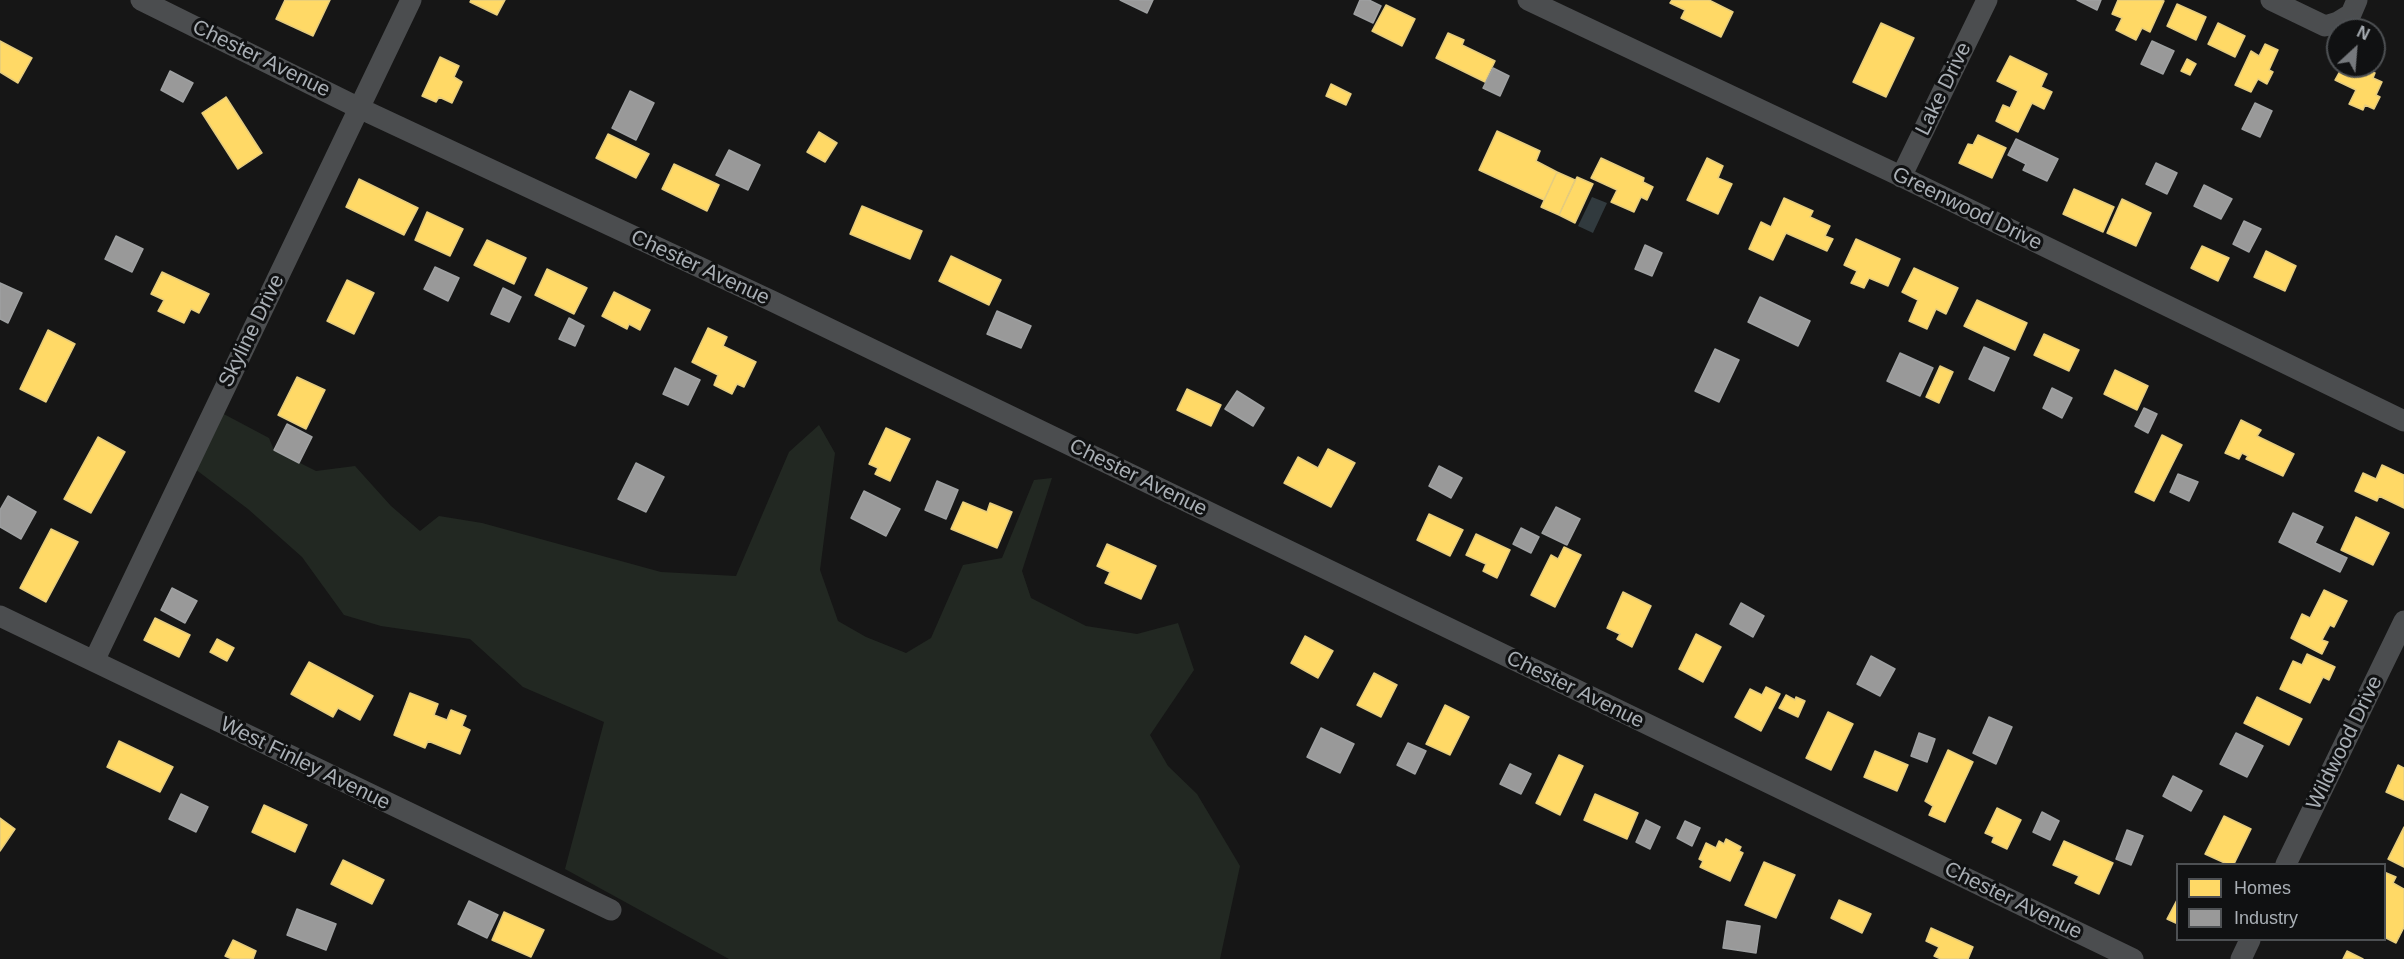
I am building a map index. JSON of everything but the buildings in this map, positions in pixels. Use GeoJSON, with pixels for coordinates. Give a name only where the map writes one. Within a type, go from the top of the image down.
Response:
{"type":"FeatureCollection","features":[{"type":"Feature","properties":{"kind":"street","name":"Chester Avenue"},"geometry":{"type":"LineString","coordinates":[[141,0],[359,108],[772,301],[2133,959]]}},
{"type":"Feature","properties":{"kind":"street","name":"Skyline Drive"},"geometry":{"type":"LineString","coordinates":[[94,661],[411,0]]}},
{"type":"Feature","properties":{"kind":"street","name":"Greenwood Drive"},"geometry":{"type":"LineString","coordinates":[[1528,0],[2404,421]]}},
{"type":"Feature","properties":{"kind":"street","name":"Lake Drive"},"geometry":{"type":"LineString","coordinates":[[1900,177],[1987,0]]}},
{"type":"Feature","properties":{"kind":"street"},"geometry":{"type":"LineString","coordinates":[[2271,0],[2325,26],[2338,22],[2350,14],[2357,0]]}},
{"type":"Feature","properties":{"kind":"street","name":"West Finley Avenue"},"geometry":{"type":"LineString","coordinates":[[0,616],[611,910]]}},
{"type":"Feature","properties":{"kind":"street","name":"Wildwood Drive"},"geometry":{"type":"LineString","coordinates":[[2286,863],[2404,621]]}},
{"type":"Feature","properties":{"kind":"street"},"geometry":{"type":"LineString","coordinates":[[2241,959],[2249,941]]}},
{"type":"Feature","properties":{"kind":"shaded area"},"geometry":{"type":"Polygon","coordinates":[[[1592,197],[1607,203],[1593,233],[1578,226],[1592,197]]]}},
{"type":"Feature","properties":{"kind":"shaded area"},"geometry":{"type":"Polygon","coordinates":[[[220,412],[269,438],[274,450],[316,471],[355,466],[391,506],[420,531],[439,516],[482,523],[661,572],[736,576],[789,452],[819,425],[835,453],[820,570],[838,621],[866,637],[906,653],[931,638],[963,565],[1002,558],[1034,480],[1052,478],[1022,571],[1031,598],[1086,626],[1137,634],[1178,623],[1194,670],[1150,735],[1168,766],[1197,794],[1240,866],[1220,959],[729,959],[565,869],[604,722],[523,687],[470,639],[381,626],[344,615],[302,557],[248,509],[195,469],[220,412]]]}}]}
